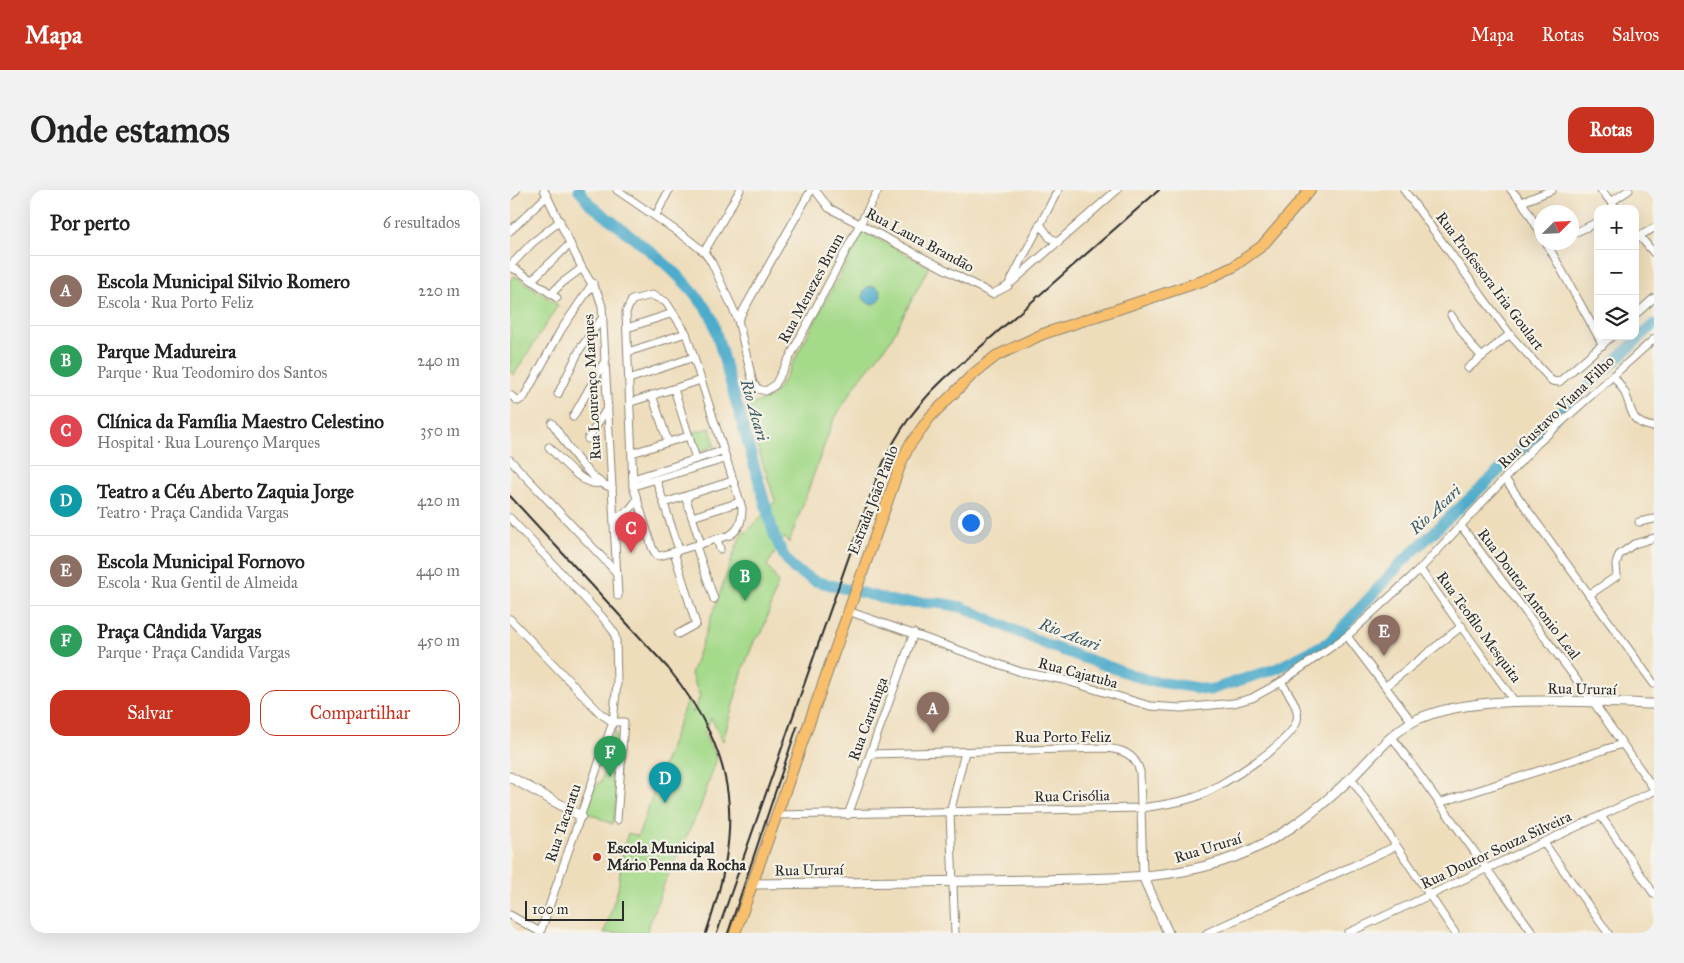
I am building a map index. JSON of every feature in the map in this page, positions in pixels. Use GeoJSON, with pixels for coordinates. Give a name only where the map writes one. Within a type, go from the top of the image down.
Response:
{"type":"FeatureCollection","features":[{"type":"Feature","properties":{"kind":"main road","name":"Estrada João Paulo"},"geometry":{"type":"LineString","coordinates":[[735,933],[859,580],[909,446],[930,417],[985,363],[1020,343],[1204,280],[1233,267],[1262,246],[1310,190]]}},
{"type":"Feature","properties":{"kind":"street"},"geometry":{"type":"LineString","coordinates":[[510,196],[516,190]]}},
{"type":"Feature","properties":{"kind":"street"},"geometry":{"type":"LineString","coordinates":[[617,190],[656,215],[704,252],[720,277],[738,320]]}},
{"type":"Feature","properties":{"kind":"street"},"geometry":{"type":"LineString","coordinates":[[656,215],[669,190]]}},
{"type":"Feature","properties":{"kind":"street"},"geometry":{"type":"LineString","coordinates":[[704,252],[740,190]]}},
{"type":"Feature","properties":{"kind":"street"},"geometry":{"type":"LineString","coordinates":[[738,320],[811,190]]}},
{"type":"Feature","properties":{"kind":"street","name":"Rua Laura Brandão"},"geometry":{"type":"LineString","coordinates":[[815,190],[829,208],[992,294],[1008,286]]}},
{"type":"Feature","properties":{"kind":"street","name":"Rua Menezes Brum"},"geometry":{"type":"LineString","coordinates":[[738,320],[753,383],[762,390],[770,390],[775,386],[878,190]]}},
{"type":"Feature","properties":{"kind":"street"},"geometry":{"type":"LineString","coordinates":[[1008,286],[1058,190]]}},
{"type":"Feature","properties":{"kind":"street"},"geometry":{"type":"LineString","coordinates":[[1008,286],[1118,190]]}},
{"type":"Feature","properties":{"kind":"street","name":"Rua Professora Iria Goulart"},"geometry":{"type":"LineString","coordinates":[[1404,190],[1510,334],[1552,381],[1559,382],[1603,345]]}},
{"type":"Feature","properties":{"kind":"street"},"geometry":{"type":"LineString","coordinates":[[1511,190],[1522,202],[1534,222]]}},
{"type":"Feature","properties":{"kind":"street"},"geometry":{"type":"LineString","coordinates":[[1522,202],[1552,190]]}},
{"type":"Feature","properties":{"kind":"street"},"geometry":{"type":"LineString","coordinates":[[1601,190],[1614,205]]}},
{"type":"Feature","properties":{"kind":"street"},"geometry":{"type":"LineString","coordinates":[[1611,202],[1629,190]]}},
{"type":"Feature","properties":{"kind":"street"},"geometry":{"type":"LineString","coordinates":[[510,231],[546,193]]}},
{"type":"Feature","properties":{"kind":"street","name":"Rua Lourenço Marques"},"geometry":{"type":"LineString","coordinates":[[546,193],[582,268],[598,294],[603,318],[618,596]]}},
{"type":"Feature","properties":{"kind":"street"},"geometry":{"type":"LineString","coordinates":[[560,221],[532,243],[510,267],[555,296],[582,268]]}},
{"type":"Feature","properties":{"kind":"street"},"geometry":{"type":"LineString","coordinates":[[1040,224],[1050,238],[1059,242]]}},
{"type":"Feature","properties":{"kind":"street"},"geometry":{"type":"LineString","coordinates":[[1579,231],[1594,224]]}},
{"type":"Feature","properties":{"kind":"street"},"geometry":{"type":"LineString","coordinates":[[1639,232],[1654,228]]}},
{"type":"Feature","properties":{"kind":"street"},"geometry":{"type":"LineString","coordinates":[[1639,235],[1654,254]]}},
{"type":"Feature","properties":{"kind":"street"},"geometry":{"type":"LineString","coordinates":[[532,280],[570,244]]}},
{"type":"Feature","properties":{"kind":"street"},"geometry":{"type":"LineString","coordinates":[[1552,250],[1603,345],[1608,340]]}},
{"type":"Feature","properties":{"kind":"street"},"geometry":{"type":"LineString","coordinates":[[510,396],[516,400],[521,400],[530,388],[569,317],[592,283]]}},
{"type":"Feature","properties":{"kind":"street"},"geometry":{"type":"LineString","coordinates":[[652,295],[666,302],[686,333],[723,455],[740,502],[742,516],[738,529],[730,535],[660,556],[656,555],[636,501],[633,482],[627,328],[628,306],[638,297],[652,295]]}},
{"type":"Feature","properties":{"kind":"street"},"geometry":{"type":"LineString","coordinates":[[1639,311],[1654,298]]}},
{"type":"Feature","properties":{"kind":"street"},"geometry":{"type":"LineString","coordinates":[[627,328],[673,312]]}},
{"type":"Feature","properties":{"kind":"street"},"geometry":{"type":"LineString","coordinates":[[1451,315],[1466,339],[1482,357]]}},
{"type":"Feature","properties":{"kind":"street"},"geometry":{"type":"LineString","coordinates":[[558,394],[580,349],[603,318]]}},
{"type":"Feature","properties":{"kind":"street"},"geometry":{"type":"LineString","coordinates":[[628,352],[686,333]]}},
{"type":"Feature","properties":{"kind":"street"},"geometry":{"type":"LineString","coordinates":[[1468,368],[1510,334]]}},
{"type":"Feature","properties":{"kind":"street","name":"Rua Gustavo Viana Filho"},"geometry":{"type":"LineString","coordinates":[[1301,667],[1347,636],[1420,569],[1537,444],[1654,338]]}},
{"type":"Feature","properties":{"kind":"street"},"geometry":{"type":"LineString","coordinates":[[629,379],[694,357]]}},
{"type":"Feature","properties":{"kind":"street"},"geometry":{"type":"LineString","coordinates":[[573,417],[606,358]]}},
{"type":"Feature","properties":{"kind":"street"},"geometry":{"type":"LineString","coordinates":[[1613,375],[1624,391],[1633,417],[1640,422],[1654,427]]}},
{"type":"Feature","properties":{"kind":"street"},"geometry":{"type":"LineString","coordinates":[[631,402],[701,380]]}},
{"type":"Feature","properties":{"kind":"street"},"geometry":{"type":"LineString","coordinates":[[674,389],[696,459]]}},
{"type":"Feature","properties":{"kind":"street"},"geometry":{"type":"LineString","coordinates":[[652,395],[668,442]]}},
{"type":"Feature","properties":{"kind":"street"},"geometry":{"type":"LineString","coordinates":[[588,439],[608,408]]}},
{"type":"Feature","properties":{"kind":"street"},"geometry":{"type":"LineString","coordinates":[[552,423],[591,476],[600,483],[612,488]]}},
{"type":"Feature","properties":{"kind":"street"},"geometry":{"type":"LineString","coordinates":[[632,453],[689,436]]}},
{"type":"Feature","properties":{"kind":"street"},"geometry":{"type":"LineString","coordinates":[[549,447],[586,481],[595,484],[600,483]]}},
{"type":"Feature","properties":{"kind":"street"},"geometry":{"type":"LineString","coordinates":[[633,482],[696,459],[723,455]]}},
{"type":"Feature","properties":{"kind":"street"},"geometry":{"type":"LineString","coordinates":[[633,482],[656,479],[723,455]]}},
{"type":"Feature","properties":{"kind":"street"},"geometry":{"type":"LineString","coordinates":[[510,460],[617,573]]}},
{"type":"Feature","properties":{"kind":"street"},"geometry":{"type":"LineString","coordinates":[[656,479],[664,502],[696,624],[678,634]]}},
{"type":"Feature","properties":{"kind":"street"},"geometry":{"type":"LineString","coordinates":[[1505,479],[1654,684]]}},
{"type":"Feature","properties":{"kind":"street"},"geometry":{"type":"LineString","coordinates":[[664,502],[732,481]]}},
{"type":"Feature","properties":{"kind":"street"},"geometry":{"type":"LineString","coordinates":[[690,495],[686,499],[714,599]]}},
{"type":"Feature","properties":{"kind":"street"},"geometry":{"type":"LineString","coordinates":[[614,520],[627,512],[636,501]]}},
{"type":"Feature","properties":{"kind":"street"},"geometry":{"type":"LineString","coordinates":[[692,517],[740,502]]}},
{"type":"Feature","properties":{"kind":"street","name":"Rua Tacaratu"},"geometry":{"type":"LineString","coordinates":[[510,518],[614,632],[618,683],[613,722],[540,932]]}},
{"type":"Feature","properties":{"kind":"street"},"geometry":{"type":"LineString","coordinates":[[1639,522],[1654,519]]}},
{"type":"Feature","properties":{"kind":"street","name":"Rua Doutor Antonio Leal"},"geometry":{"type":"LineString","coordinates":[[1461,526],[1594,703],[1654,790]]}},
{"type":"Feature","properties":{"kind":"street"},"geometry":{"type":"LineString","coordinates":[[1589,595],[1617,576],[1617,559],[1622,552],[1654,538]]}},
{"type":"Feature","properties":{"kind":"street"},"geometry":{"type":"LineString","coordinates":[[717,539],[720,549]]}},
{"type":"Feature","properties":{"kind":"street","name":"Rua Teofilo Mesquita"},"geometry":{"type":"LineString","coordinates":[[1420,569],[1515,702]]}},
{"type":"Feature","properties":{"kind":"street","name":"Rua Cajatuba"},"geometry":{"type":"LineString","coordinates":[[850,608],[1021,672],[1064,680],[1150,706],[1181,708],[1234,703],[1252,698],[1281,682],[1301,667]]}},
{"type":"Feature","properties":{"kind":"street"},"geometry":{"type":"LineString","coordinates":[[510,619],[601,714],[613,722],[624,722],[617,820]]}},
{"type":"Feature","properties":{"kind":"street"},"geometry":{"type":"LineString","coordinates":[[1386,686],[1462,626]]}},
{"type":"Feature","properties":{"kind":"street","name":"Rua Caratinga"},"geometry":{"type":"LineString","coordinates":[[848,815],[914,633]]}},
{"type":"Feature","properties":{"kind":"street"},"geometry":{"type":"LineString","coordinates":[[1347,636],[1412,722]]}},
{"type":"Feature","properties":{"kind":"street","name":"Rua Crisólia"},"geometry":{"type":"LineString","coordinates":[[776,815],[1142,808],[1198,796],[1240,772],[1291,732],[1297,720],[1294,702],[1281,682]]}},
{"type":"Feature","properties":{"kind":"street","name":"Rua Ururaí"},"geometry":{"type":"LineString","coordinates":[[752,884],[954,882],[1143,876],[1204,867],[1245,853],[1305,819],[1351,778],[1392,737],[1412,722],[1442,711],[1515,702],[1654,704]]}},
{"type":"Feature","properties":{"kind":"street"},"geometry":{"type":"LineString","coordinates":[[1392,737],[1533,933]]}},
{"type":"Feature","properties":{"kind":"street"},"geometry":{"type":"LineString","coordinates":[[1439,802],[1622,744]]}},
{"type":"Feature","properties":{"kind":"street","name":"Rua Porto Feliz"},"geometry":{"type":"LineString","coordinates":[[871,754],[1102,748],[1125,752],[1131,755],[1138,765],[1142,808],[1143,876]]}},
{"type":"Feature","properties":{"kind":"street"},"geometry":{"type":"LineString","coordinates":[[955,933],[950,813],[965,752]]}},
{"type":"Feature","properties":{"kind":"street"},"geometry":{"type":"LineString","coordinates":[[510,777],[581,816]]}},
{"type":"Feature","properties":{"kind":"street"},"geometry":{"type":"LineString","coordinates":[[1351,778],[1455,933]]}},
{"type":"Feature","properties":{"kind":"street","name":"Rua Doutor Souza Silveira"},"geometry":{"type":"LineString","coordinates":[[1348,933],[1488,870],[1654,790]]}},
{"type":"Feature","properties":{"kind":"street"},"geometry":{"type":"LineString","coordinates":[[1601,816],[1654,894]]}},
{"type":"Feature","properties":{"kind":"street"},"geometry":{"type":"LineString","coordinates":[[1544,843],[1608,933]]}},
{"type":"Feature","properties":{"kind":"street"},"geometry":{"type":"LineString","coordinates":[[1207,933],[1396,846]]}},
{"type":"Feature","properties":{"kind":"street"},"geometry":{"type":"LineString","coordinates":[[1143,876],[1168,933]]}},
{"type":"Feature","properties":{"kind":"street"},"geometry":{"type":"LineString","coordinates":[[510,915],[540,932]]}},
{"type":"Feature","properties":{"kind":"green space"},"geometry":{"type":"Polygon","coordinates":[[[863,231],[929,267],[890,341],[856,384],[833,421],[789,543],[785,537],[767,565],[778,582],[762,633],[755,639],[743,669],[723,741],[711,718],[704,734],[717,758],[700,808],[664,884],[646,933],[604,933],[618,889],[623,849],[628,833],[638,836],[687,700],[693,713],[700,696],[691,674],[738,542],[743,531],[746,533],[775,501],[745,407],[771,397],[781,385],[863,231]]]}},
{"type":"Feature","properties":{"kind":"green space"},"geometry":{"type":"Polygon","coordinates":[[[514,275],[558,305],[514,375],[510,372],[510,281],[514,275]]]}},
{"type":"Feature","properties":{"kind":"green space"},"geometry":{"type":"Polygon","coordinates":[[[710,428],[715,446],[697,452],[691,433],[710,428]]]}},
{"type":"Feature","properties":{"kind":"green space"},"geometry":{"type":"Polygon","coordinates":[[[616,732],[619,748],[618,777],[616,806],[612,824],[586,812],[595,786],[601,782],[614,733],[616,732]]]}},
{"type":"Feature","properties":{"kind":"water"},"geometry":{"type":"Polygon","coordinates":[[[868,286],[876,286],[881,291],[879,302],[868,304],[863,299],[863,291],[868,286]]]}},
{"type":"Feature","properties":{"kind":"waterway","name":"Rio Acari"},"geometry":{"type":"LineString","coordinates":[[579,190],[590,204],[672,270],[687,285],[712,318],[774,535],[784,556],[794,569],[815,581],[898,602],[939,603],[962,607],[1050,646],[1147,680],[1210,690],[1278,668],[1329,642],[1400,564],[1654,324]]}},
{"type":"Feature","properties":{"kind":"railway"},"geometry":{"type":"LineString","coordinates":[[717,933],[873,488],[886,457],[902,429],[921,403],[944,379],[1159,190]]}},
{"type":"Feature","properties":{"kind":"railway"},"geometry":{"type":"LineString","coordinates":[[510,496],[668,668],[692,701],[710,732],[721,763],[728,794],[729,826],[726,860],[718,895],[706,933]]}},
{"type":"Feature","properties":{"kind":"railway"},"geometry":{"type":"LineString","coordinates":[[728,933],[797,727]]}},
{"type":"Feature","properties":{"kind":"place","name":"Clínica da Família Maestro Celestino"},"geometry":{"type":"Point","coordinates":[631,553]}},
{"type":"Feature","properties":{"kind":"place","name":"Parque Madureira"},"geometry":{"type":"Point","coordinates":[745,601]}},
{"type":"Feature","properties":{"kind":"place","name":"Escola Municipal Fornovo"},"geometry":{"type":"Point","coordinates":[1384,656]}},
{"type":"Feature","properties":{"kind":"place","name":"Escola Municipal Silvio Romero"},"geometry":{"type":"Point","coordinates":[933,733]}},
{"type":"Feature","properties":{"kind":"place","name":"Praça Cândida Vargas"},"geometry":{"type":"Point","coordinates":[610,777]}},
{"type":"Feature","properties":{"kind":"place","name":"Teatro a Céu Aberto Zaquia Jorge"},"geometry":{"type":"Point","coordinates":[665,803]}},
{"type":"Feature","properties":{"kind":"place","name":"Escola Municipal Mário Penna da Rocha"},"geometry":{"type":"Point","coordinates":[597,857]}}]}
